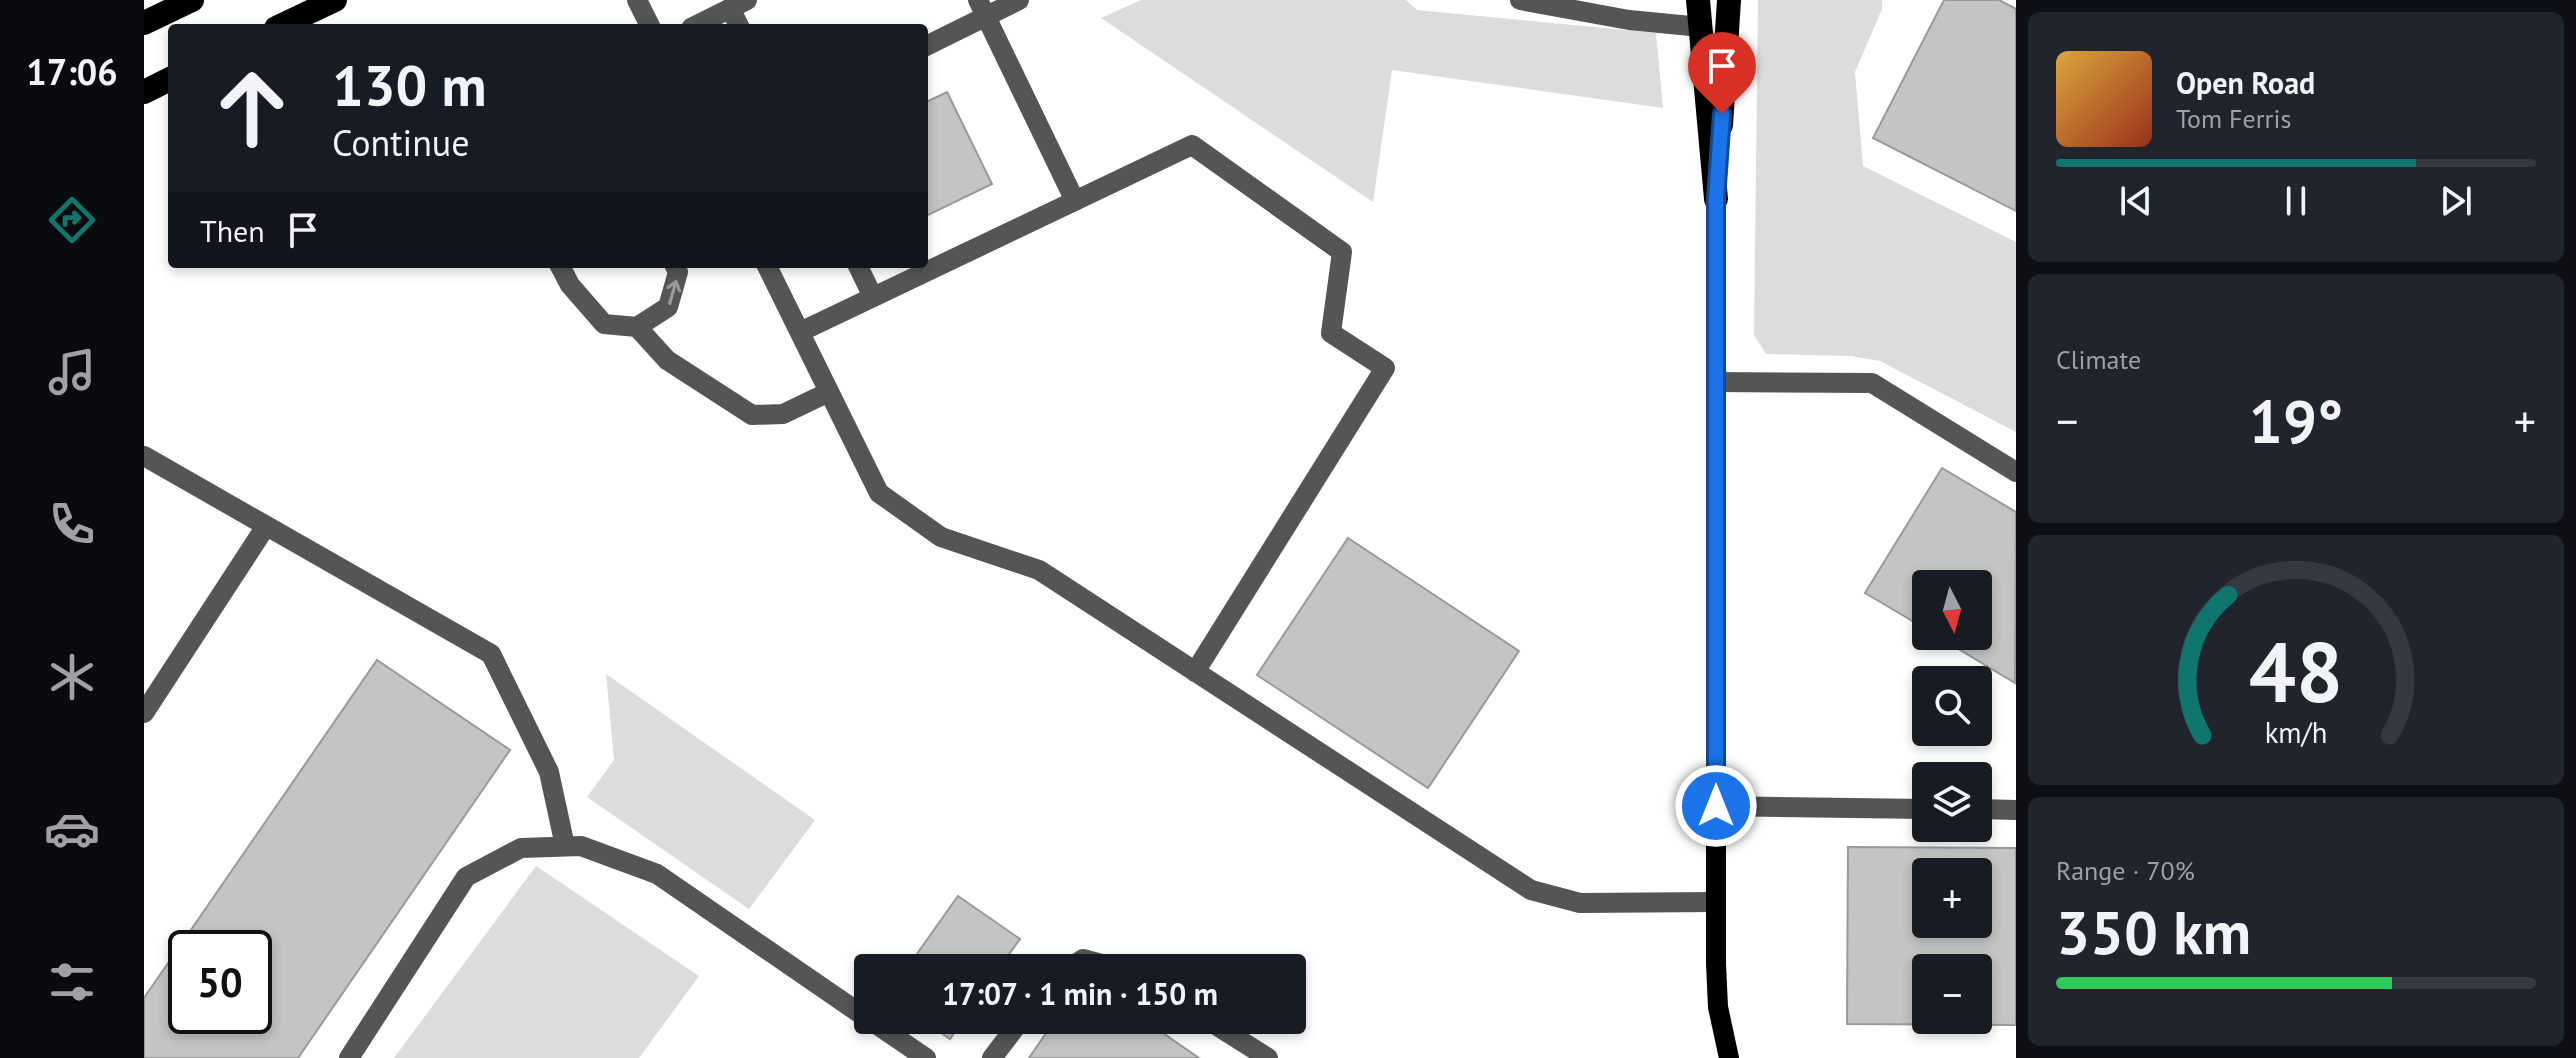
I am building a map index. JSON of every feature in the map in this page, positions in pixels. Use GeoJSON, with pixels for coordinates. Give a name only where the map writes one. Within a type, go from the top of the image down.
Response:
{"type":"FeatureCollection","features":[{"type":"Feature","properties":{"kind":"highway"},"geometry":{"type":"LineString","coordinates":[[144,23],[192,0]]}},
{"type":"Feature","properties":{"kind":"highway"},"geometry":{"type":"LineString","coordinates":[[284,24],[335,0]]}},
{"type":"Feature","properties":{"kind":"highway"},"geometry":{"type":"LineString","coordinates":[[1698,0],[1716,199]]}},
{"type":"Feature","properties":{"kind":"highway"},"geometry":{"type":"LineString","coordinates":[[1716,199],[1729,0]]}},
{"type":"Feature","properties":{"kind":"highway"},"geometry":{"type":"LineString","coordinates":[[144,92],[168,80]]}},
{"type":"Feature","properties":{"kind":"main road"},"geometry":{"type":"LineString","coordinates":[[1716,199],[1716,902],[1718,1007],[1729,1058]]}},
{"type":"Feature","properties":{"kind":"lane"},"geometry":{"type":"LineString","coordinates":[[637,0],[649,24]]}},
{"type":"Feature","properties":{"kind":"lane"},"geometry":{"type":"LineString","coordinates":[[928,44],[982,9],[1019,0]]}},
{"type":"Feature","properties":{"kind":"lane"},"geometry":{"type":"LineString","coordinates":[[1520,0],[1629,20],[1701,27]]}},
{"type":"Feature","properties":{"kind":"lane"},"geometry":{"type":"LineString","coordinates":[[699,24],[738,4],[740,24]]}},
{"type":"Feature","properties":{"kind":"lane"},"geometry":{"type":"LineString","coordinates":[[982,9],[1075,201]]}},
{"type":"Feature","properties":{"kind":"lane"},"geometry":{"type":"LineString","coordinates":[[800,332],[1192,145],[1342,252],[1331,333],[1385,368],[1195,672]]}},
{"type":"Feature","properties":{"kind":"lane"},"geometry":{"type":"LineString","coordinates":[[561,268],[570,285],[604,324],[637,327],[668,307],[678,272],[676,268]]}},
{"type":"Feature","properties":{"kind":"lane"},"geometry":{"type":"LineString","coordinates":[[768,268],[879,493],[941,537],[1039,570],[1531,890],[1580,903],[1716,902]]}},
{"type":"Feature","properties":{"kind":"lane"},"geometry":{"type":"LineString","coordinates":[[859,268],[873,297]]}},
{"type":"Feature","properties":{"kind":"lane"},"geometry":{"type":"LineString","coordinates":[[637,327],[667,360],[752,415],[783,414],[829,392]]}},
{"type":"Feature","properties":{"kind":"lane"},"geometry":{"type":"LineString","coordinates":[[1716,382],[1872,383],[2016,472]]}},
{"type":"Feature","properties":{"kind":"lane"},"geometry":{"type":"LineString","coordinates":[[144,456],[491,654],[549,772],[565,846]]}},
{"type":"Feature","properties":{"kind":"lane"},"geometry":{"type":"LineString","coordinates":[[144,713],[266,526]]}},
{"type":"Feature","properties":{"kind":"lane"},"geometry":{"type":"LineString","coordinates":[[1716,806],[1912,809]]}},
{"type":"Feature","properties":{"kind":"lane"},"geometry":{"type":"LineString","coordinates":[[1992,809],[2016,810]]}},
{"type":"Feature","properties":{"kind":"lane"},"geometry":{"type":"LineString","coordinates":[[349,1058],[466,877],[521,848],[581,846],[657,874],[854,1009]]}},
{"type":"Feature","properties":{"kind":"lane"},"geometry":{"type":"LineString","coordinates":[[891,1034],[926,1058]]}},
{"type":"Feature","properties":{"kind":"lane"},"geometry":{"type":"LineString","coordinates":[[992,1058],[1010,1034]]}},
{"type":"Feature","properties":{"kind":"lane"},"geometry":{"type":"LineString","coordinates":[[1230,1034],[1268,1058]]}},
{"type":"Feature","properties":{"kind":"shaded area"},"geometry":{"type":"Polygon","coordinates":[[[1141,0],[1406,0],[1417,10],[1656,33],[1663,108],[1392,70],[1373,202],[1101,18],[1141,0]]]}},
{"type":"Feature","properties":{"kind":"shaded area"},"geometry":{"type":"Polygon","coordinates":[[[1758,0],[1882,0],[1882,9],[1855,72],[1863,166],[2016,242],[2016,432],[1880,361],[1851,356],[1766,354],[1754,335],[1758,0]]]}},
{"type":"Feature","properties":{"kind":"shaded area"},"geometry":{"type":"Polygon","coordinates":[[[606,674],[815,820],[749,909],[587,797],[614,760],[606,674]]]}},
{"type":"Feature","properties":{"kind":"shaded area"},"geometry":{"type":"Polygon","coordinates":[[[536,866],[699,976],[639,1058],[394,1058],[536,866]]]}},
{"type":"Feature","properties":{"kind":"building"},"geometry":{"type":"Polygon","coordinates":[[[1944,0],[1999,0],[2016,9],[2016,211],[1873,138],[1944,0]]]}},
{"type":"Feature","properties":{"kind":"building"},"geometry":{"type":"Polygon","coordinates":[[[947,92],[992,184],[928,215],[928,101],[947,92]]]}},
{"type":"Feature","properties":{"kind":"building"},"geometry":{"type":"Polygon","coordinates":[[[1942,468],[2016,512],[2015,683],[1992,669],[1992,666],[1960,650],[1992,650],[1992,570],[1912,570],[1912,621],[1865,593],[1942,468]]]}},
{"type":"Feature","properties":{"kind":"building"},"geometry":{"type":"Polygon","coordinates":[[[1348,538],[1519,651],[1428,788],[1257,675],[1348,538]]]}},
{"type":"Feature","properties":{"kind":"building"},"geometry":{"type":"Polygon","coordinates":[[[377,660],[510,750],[298,1058],[144,1058],[144,998],[168,963],[168,1034],[272,1034],[272,930],[191,930],[377,660]]]}},
{"type":"Feature","properties":{"kind":"building"},"geometry":{"type":"Polygon","coordinates":[[[1848,847],[2016,848],[2016,1025],[1992,1025],[1992,954],[1912,954],[1912,1024],[1847,1024],[1848,847]]]}},
{"type":"Feature","properties":{"kind":"building"},"geometry":{"type":"Polygon","coordinates":[[[958,896],[1020,939],[1009,954],[917,954],[958,896]]]}},
{"type":"Feature","properties":{"kind":"building"},"geometry":{"type":"Polygon","coordinates":[[[1045,1034],[1164,1034],[1199,1058],[1029,1058],[1045,1034]]]}},
{"type":"Feature","properties":{"kind":"route"},"geometry":{"type":"LineString","coordinates":[[1716,806],[1716,199],[1722,114]]}}]}
